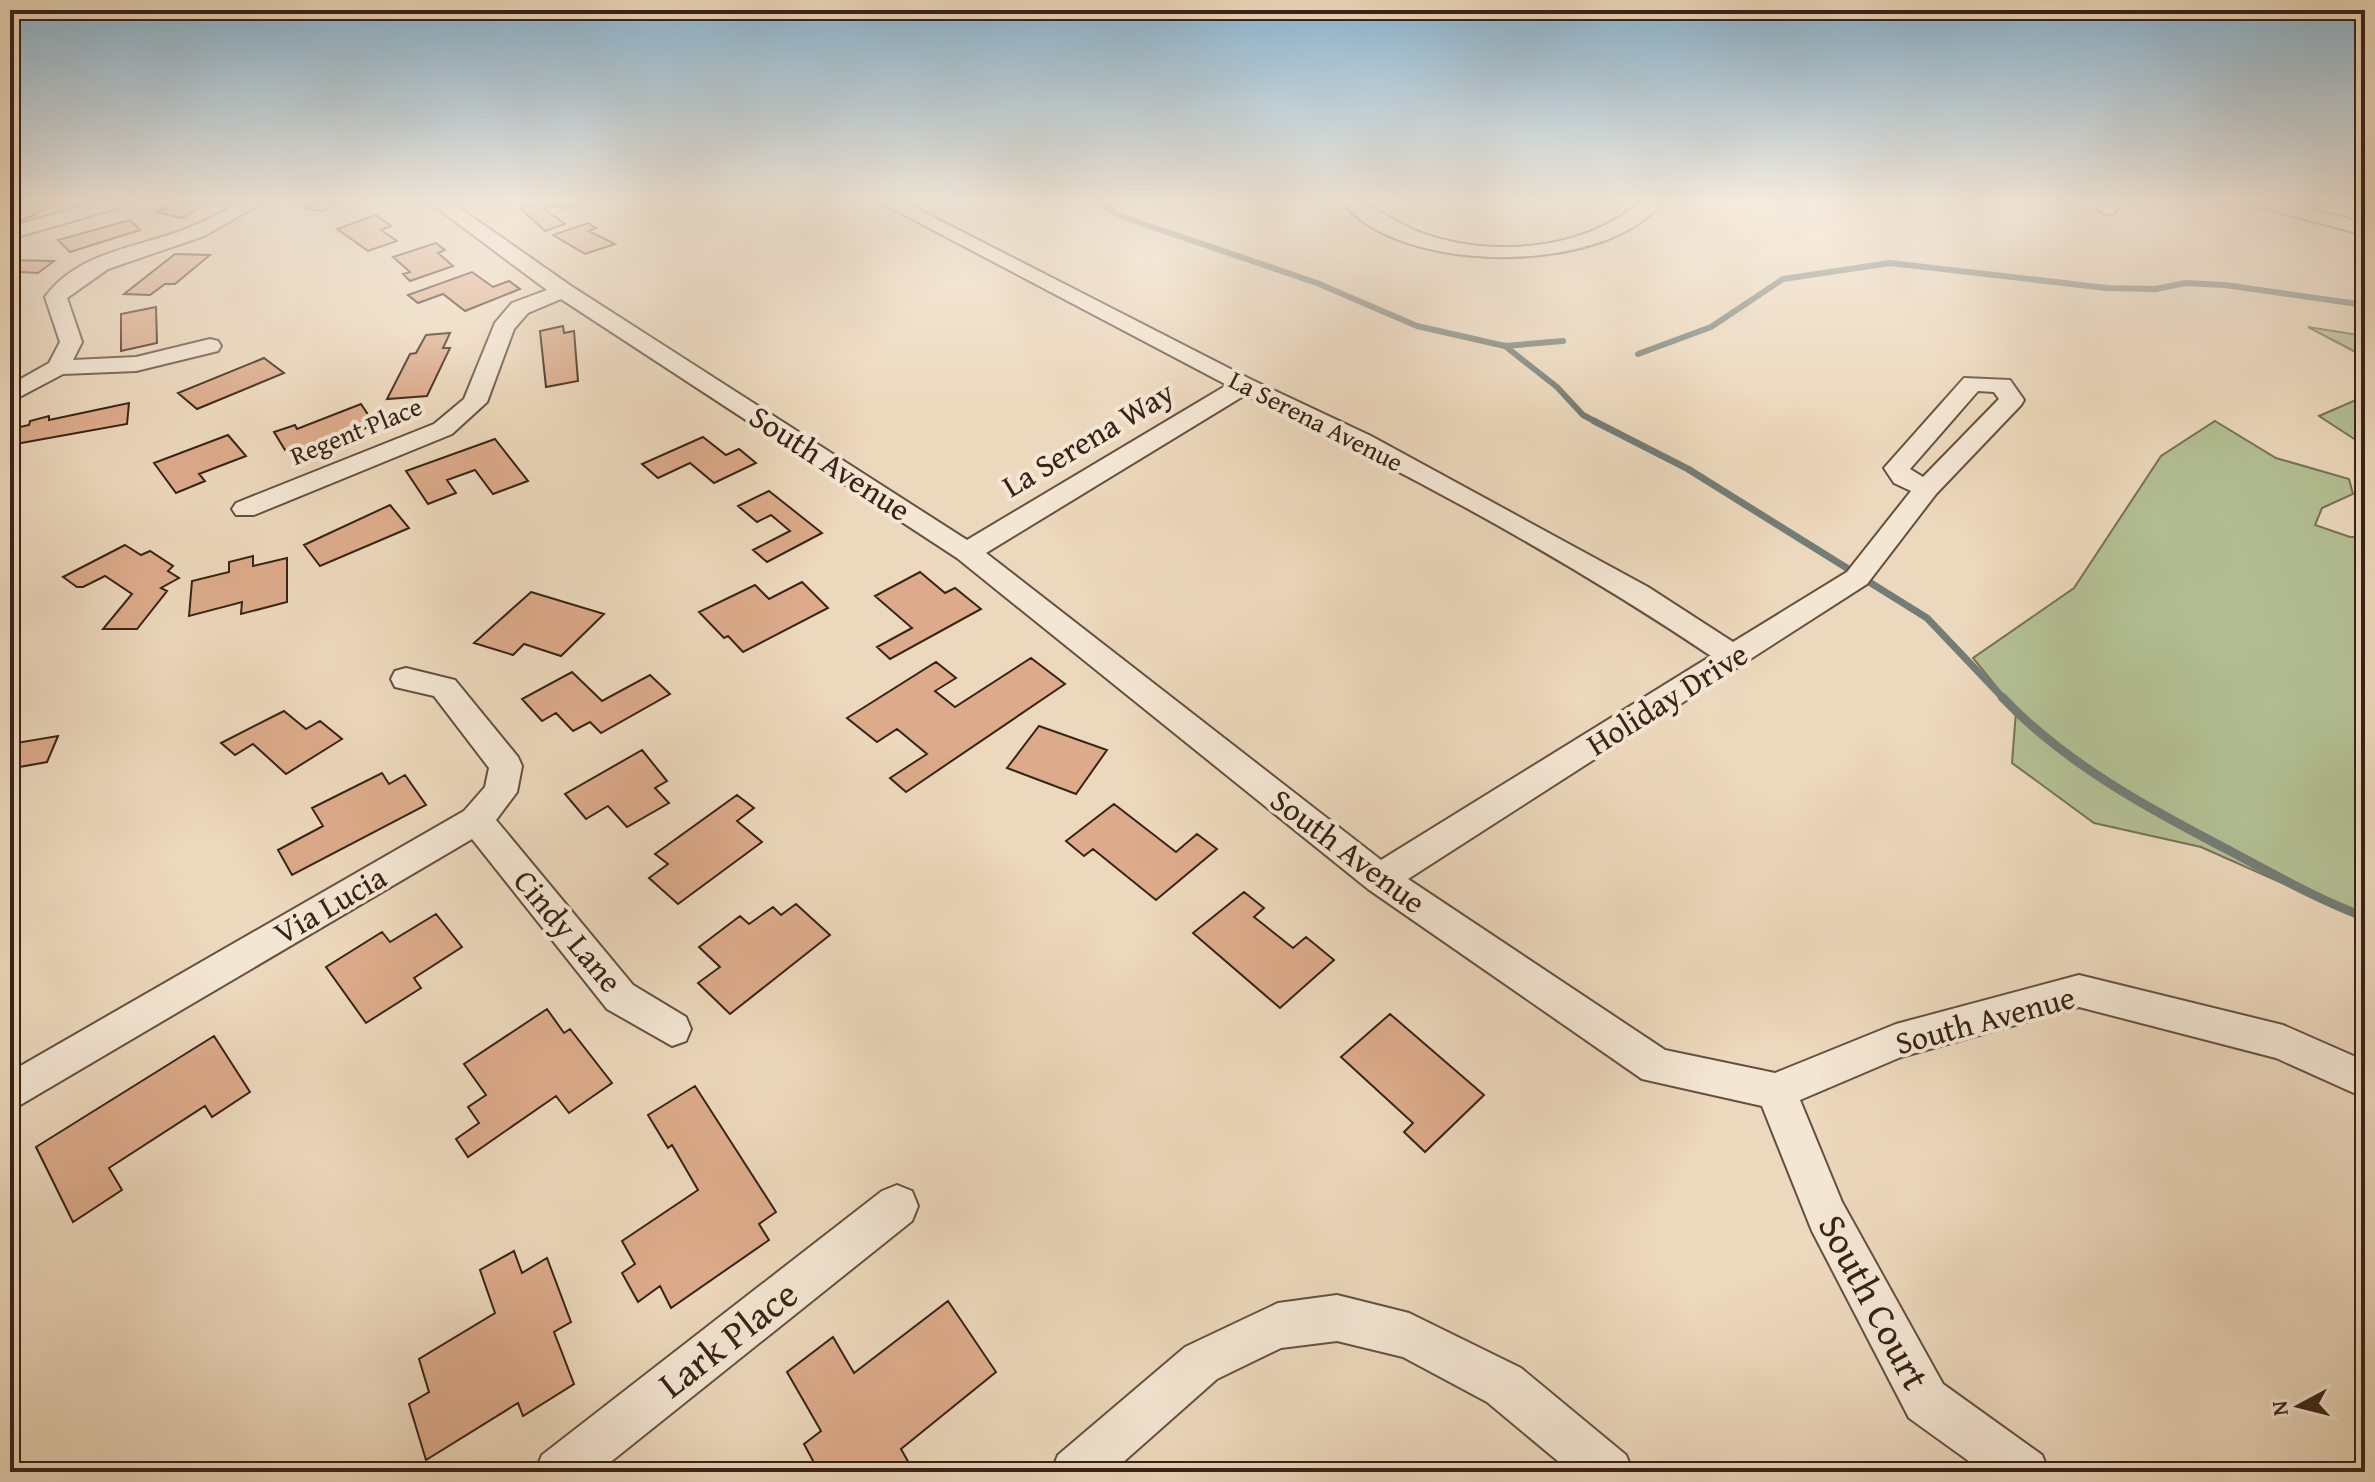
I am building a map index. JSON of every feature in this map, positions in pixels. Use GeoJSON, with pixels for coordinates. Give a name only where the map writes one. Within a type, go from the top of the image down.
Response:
{"type":"FeatureCollection","features":[{"type":"Feature","properties":{"kind":"street"},"geometry":{"type":"LineString","coordinates":[[10,395],[58,367],[71,342],[56,297],[69,281],[85,271]]}},
{"type":"Feature","properties":{"kind":"street","name":"South Avenue"},"geometry":{"type":"LineString","coordinates":[[535,271],[967,552],[1380,879],[1656,1066],[1776,1091],[1896,1041],[2079,991],[2283,1042],[2365,1080]]}},
{"type":"Feature","properties":{"kind":"street","name":"La Serena Avenue"},"geometry":{"type":"LineString","coordinates":[[1024,271],[1244,385],[1362,441],[1638,594],[1734,657]]}},
{"type":"Feature","properties":{"kind":"street","name":"Regent Place"},"geometry":{"type":"LineString","coordinates":[[245,509],[443,429],[475,402],[503,328],[520,308],[563,291]]}},
{"type":"Feature","properties":{"kind":"street"},"geometry":{"type":"LineString","coordinates":[[58,367],[98,369],[158,363],[210,346]]}},
{"type":"Feature","properties":{"kind":"street","name":"Holiday Drive"},"geometry":{"type":"LineString","coordinates":[[1380,879],[1860,575],[1927,488],[2012,400],[2002,385],[1972,383],[1897,468],[1903,477],[1927,488]]}},
{"type":"Feature","properties":{"kind":"street","name":"La Serena Way"},"geometry":{"type":"LineString","coordinates":[[967,552],[1244,385]]}},
{"type":"Feature","properties":{"kind":"street","name":"Via Lucia"},"geometry":{"type":"LineString","coordinates":[[10,1093],[476,820],[500,792],[506,766],[444,688],[406,679]]}},
{"type":"Feature","properties":{"kind":"street","name":"Cindy Lane"},"geometry":{"type":"LineString","coordinates":[[476,820],[620,997],[672,1029]]}},
{"type":"Feature","properties":{"kind":"street","name":"South Court"},"geometry":{"type":"LineString","coordinates":[[1776,1091],[1827,1216],[1926,1401],[2025,1472]]}},
{"type":"Feature","properties":{"kind":"street","name":"Lark Place"},"geometry":{"type":"LineString","coordinates":[[559,1472],[897,1206]]}},
{"type":"Feature","properties":{"kind":"street"},"geometry":{"type":"LineString","coordinates":[[1075,1472],[1201,1363],[1278,1326],[1337,1318],[1409,1336],[1504,1385],[1609,1472]]}},
{"type":"Feature","properties":{"kind":"green space"},"geometry":{"type":"Polygon","coordinates":[[[2308,327],[2365,336],[2365,357],[2308,327]]]}},
{"type":"Feature","properties":{"kind":"green space"},"geometry":{"type":"Polygon","coordinates":[[[2365,396],[2365,446],[2319,416],[2365,396]]]}},
{"type":"Feature","properties":{"kind":"green space"},"geometry":{"type":"Polygon","coordinates":[[[2215,421],[2276,458],[2349,479],[2353,494],[2322,508],[2315,525],[2350,537],[2365,537],[2365,920],[2201,847],[2094,823],[2012,763],[2016,711],[1973,658],[2074,588],[2161,456],[2215,421]]]}},
{"type":"Feature","properties":{"kind":"building"},"geometry":{"type":"Polygon","coordinates":[[[10,271],[40,271],[21,272],[10,280],[10,271]]]}},
{"type":"Feature","properties":{"kind":"building"},"geometry":{"type":"Polygon","coordinates":[[[153,271],[190,271],[175,284],[165,284],[150,295],[124,294],[153,271]]]}},
{"type":"Feature","properties":{"kind":"building"},"geometry":{"type":"Polygon","coordinates":[[[438,271],[410,281],[403,274],[438,271]]]}},
{"type":"Feature","properties":{"kind":"building"},"geometry":{"type":"Polygon","coordinates":[[[472,272],[493,287],[509,281],[520,289],[465,311],[443,294],[418,303],[408,295],[472,272]]]}},
{"type":"Feature","properties":{"kind":"building"},"geometry":{"type":"Polygon","coordinates":[[[156,307],[157,343],[121,351],[121,314],[156,307]]]}},
{"type":"Feature","properties":{"kind":"building"},"geometry":{"type":"Polygon","coordinates":[[[563,326],[564,333],[574,331],[578,381],[546,387],[540,331],[563,326]]]}},
{"type":"Feature","properties":{"kind":"building"},"geometry":{"type":"Polygon","coordinates":[[[450,333],[443,348],[450,348],[427,396],[387,399],[410,354],[416,353],[426,335],[450,333]]]}},
{"type":"Feature","properties":{"kind":"building"},"geometry":{"type":"Polygon","coordinates":[[[264,358],[284,373],[197,409],[178,393],[264,358]]]}},
{"type":"Feature","properties":{"kind":"building"},"geometry":{"type":"Polygon","coordinates":[[[129,403],[127,424],[10,445],[11,429],[29,425],[30,421],[49,416],[49,420],[129,403]]]}},
{"type":"Feature","properties":{"kind":"building"},"geometry":{"type":"Polygon","coordinates":[[[361,404],[375,425],[304,449],[301,445],[285,450],[274,432],[295,425],[297,429],[361,404]]]}},
{"type":"Feature","properties":{"kind":"building"},"geometry":{"type":"Polygon","coordinates":[[[228,435],[246,456],[199,474],[205,481],[176,493],[154,463],[228,435]]]}},
{"type":"Feature","properties":{"kind":"building"},"geometry":{"type":"Polygon","coordinates":[[[703,437],[726,455],[739,449],[756,463],[714,483],[690,463],[658,478],[642,464],[703,437]]]}},
{"type":"Feature","properties":{"kind":"building"},"geometry":{"type":"Polygon","coordinates":[[[495,439],[528,481],[493,494],[475,470],[447,480],[456,493],[428,504],[406,471],[495,439]]]}},
{"type":"Feature","properties":{"kind":"building"},"geometry":{"type":"Polygon","coordinates":[[[769,491],[822,533],[767,562],[753,550],[790,531],[771,515],[757,522],[738,506],[769,491]]]}},
{"type":"Feature","properties":{"kind":"building"},"geometry":{"type":"Polygon","coordinates":[[[390,505],[409,528],[320,566],[304,545],[390,505]]]}},
{"type":"Feature","properties":{"kind":"building"},"geometry":{"type":"Polygon","coordinates":[[[125,545],[141,555],[150,551],[173,566],[168,571],[179,578],[161,588],[167,591],[137,629],[103,629],[132,594],[105,576],[83,587],[77,587],[63,577],[125,545]]]}},
{"type":"Feature","properties":{"kind":"building"},"geometry":{"type":"Polygon","coordinates":[[[253,556],[253,566],[287,558],[287,602],[241,614],[242,602],[189,616],[192,581],[229,572],[229,562],[253,556]]]}},
{"type":"Feature","properties":{"kind":"building"},"geometry":{"type":"Polygon","coordinates":[[[920,572],[945,593],[955,588],[981,609],[890,659],[877,647],[912,628],[875,596],[920,572]]]}},
{"type":"Feature","properties":{"kind":"building"},"geometry":{"type":"Polygon","coordinates":[[[802,582],[828,608],[743,652],[728,636],[724,638],[699,612],[755,585],[769,599],[802,582]]]}},
{"type":"Feature","properties":{"kind":"building"},"geometry":{"type":"Polygon","coordinates":[[[531,592],[604,614],[561,656],[524,644],[513,655],[474,643],[531,592]]]}},
{"type":"Feature","properties":{"kind":"building"},"geometry":{"type":"Polygon","coordinates":[[[1031,658],[1065,684],[906,792],[890,778],[927,754],[897,729],[877,742],[847,718],[936,662],[956,678],[935,691],[955,707],[1031,658]]]}},
{"type":"Feature","properties":{"kind":"building"},"geometry":{"type":"Polygon","coordinates":[[[572,672],[602,701],[650,675],[670,694],[601,733],[590,722],[573,731],[556,713],[542,721],[522,699],[572,672]]]}},
{"type":"Feature","properties":{"kind":"building"},"geometry":{"type":"Polygon","coordinates":[[[284,711],[306,729],[320,721],[342,739],[286,774],[253,744],[235,755],[221,743],[284,711]]]}},
{"type":"Feature","properties":{"kind":"building"},"geometry":{"type":"Polygon","coordinates":[[[1039,726],[1107,750],[1076,794],[1007,768],[1039,726]]]}},
{"type":"Feature","properties":{"kind":"building"},"geometry":{"type":"Polygon","coordinates":[[[58,736],[47,762],[14,768],[10,776],[10,744],[58,736]]]}},
{"type":"Feature","properties":{"kind":"building"},"geometry":{"type":"Polygon","coordinates":[[[642,750],[667,781],[655,788],[669,803],[627,827],[608,806],[586,819],[565,794],[642,750]]]}},
{"type":"Feature","properties":{"kind":"building"},"geometry":{"type":"Polygon","coordinates":[[[382,773],[389,784],[405,775],[426,805],[292,875],[278,850],[323,826],[312,808],[382,773]]]}},
{"type":"Feature","properties":{"kind":"building"},"geometry":{"type":"Polygon","coordinates":[[[737,795],[754,808],[737,821],[762,842],[678,904],[649,878],[668,864],[655,854],[737,795]]]}},
{"type":"Feature","properties":{"kind":"building"},"geometry":{"type":"Polygon","coordinates":[[[1114,804],[1176,852],[1197,834],[1217,849],[1156,900],[1093,849],[1084,856],[1066,841],[1114,804]]]}},
{"type":"Feature","properties":{"kind":"building"},"geometry":{"type":"Polygon","coordinates":[[[1244,892],[1264,908],[1254,917],[1293,948],[1306,937],[1334,960],[1280,1008],[1193,933],[1244,892]]]}},
{"type":"Feature","properties":{"kind":"building"},"geometry":{"type":"Polygon","coordinates":[[[796,904],[830,935],[730,1014],[698,983],[720,967],[699,947],[740,916],[749,924],[773,907],[781,915],[796,904]]]}},
{"type":"Feature","properties":{"kind":"building"},"geometry":{"type":"Polygon","coordinates":[[[436,914],[462,947],[414,978],[421,988],[366,1023],[326,967],[382,932],[390,942],[436,914]]]}},
{"type":"Feature","properties":{"kind":"building"},"geometry":{"type":"Polygon","coordinates":[[[547,1009],[564,1033],[570,1029],[612,1083],[569,1113],[556,1096],[468,1157],[456,1139],[479,1123],[468,1107],[486,1095],[464,1064],[547,1009]]]}},
{"type":"Feature","properties":{"kind":"building"},"geometry":{"type":"Polygon","coordinates":[[[1390,1014],[1484,1095],[1425,1152],[1404,1132],[1413,1123],[1341,1057],[1390,1014]]]}},
{"type":"Feature","properties":{"kind":"building"},"geometry":{"type":"Polygon","coordinates":[[[214,1036],[250,1092],[212,1117],[205,1106],[109,1168],[122,1190],[73,1222],[36,1147],[214,1036]]]}},
{"type":"Feature","properties":{"kind":"building"},"geometry":{"type":"Polygon","coordinates":[[[695,1086],[776,1212],[759,1224],[769,1240],[671,1308],[660,1286],[638,1302],[622,1273],[635,1264],[622,1241],[698,1190],[672,1145],[668,1148],[648,1115],[695,1086]]]}},
{"type":"Feature","properties":{"kind":"building"},"geometry":{"type":"Polygon","coordinates":[[[514,1251],[522,1273],[547,1258],[571,1322],[554,1332],[574,1384],[523,1416],[518,1403],[426,1460],[409,1404],[429,1392],[419,1359],[495,1313],[480,1270],[514,1251]]]}},
{"type":"Feature","properties":{"kind":"building"},"geometry":{"type":"Polygon","coordinates":[[[948,1301],[996,1372],[901,1449],[914,1472],[851,1472],[847,1465],[838,1472],[819,1472],[804,1444],[821,1431],[787,1372],[833,1337],[854,1373],[948,1301]]]}},
{"type":"Feature","properties":{"kind":"waterway"},"geometry":{"type":"LineString","coordinates":[[1282,271],[1417,326],[1505,346]]}},
{"type":"Feature","properties":{"kind":"waterway"},"geometry":{"type":"LineString","coordinates":[[1638,354],[1711,327],[1783,279],[1835,271]]}},
{"type":"Feature","properties":{"kind":"waterway"},"geometry":{"type":"LineString","coordinates":[[1961,271],[2107,288],[2156,289],[2185,283],[2225,285],[2365,305]]}},
{"type":"Feature","properties":{"kind":"waterway"},"geometry":{"type":"LineString","coordinates":[[1505,346],[1563,341]]}},
{"type":"Feature","properties":{"kind":"waterway"},"geometry":{"type":"LineString","coordinates":[[1505,346],[1557,387],[1583,415],[1598,423]]}},
{"type":"Feature","properties":{"kind":"waterway"},"geometry":{"type":"LineString","coordinates":[[1594,421],[1688,469],[1927,618],[2003,698]]}},
{"type":"Feature","properties":{"kind":"waterway"},"geometry":{"type":"LineString","coordinates":[[2003,698],[2053,744],[2142,803],[2298,887],[2365,917]]}}]}
